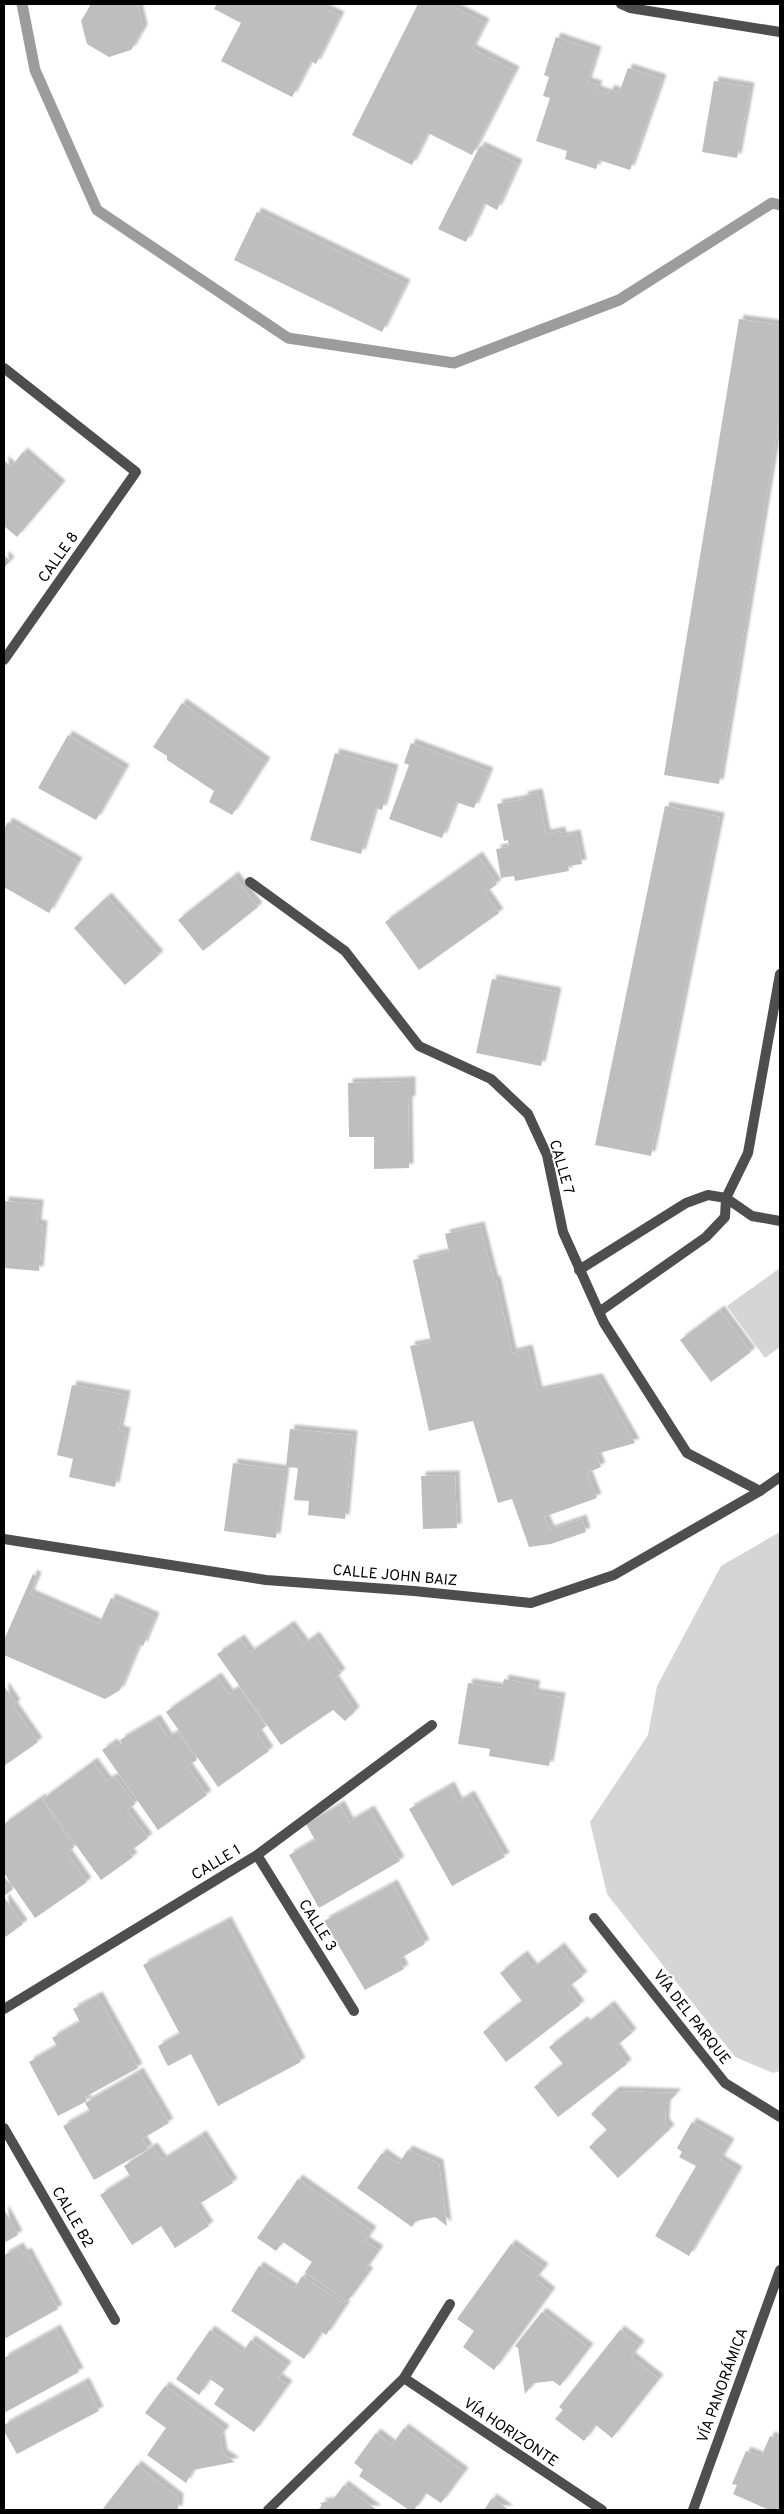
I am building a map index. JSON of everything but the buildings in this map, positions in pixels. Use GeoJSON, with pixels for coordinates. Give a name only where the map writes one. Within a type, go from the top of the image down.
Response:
{"type":"FeatureCollection","features":[{"type":"Feature","properties":{"kind":"street"},"geometry":{"type":"LineString","coordinates":[[621,4],[630,8],[780,32]]}},
{"type":"Feature","properties":{"kind":"street","name":"CALLE 8"},"geometry":{"type":"LineString","coordinates":[[4,368],[136,472],[4,660]]}},
{"type":"Feature","properties":{"kind":"street","name":"CALLE 7"},"geometry":{"type":"LineString","coordinates":[[250,882],[345,951],[419,1046],[491,1079],[528,1114],[546,1155],[563,1232],[599,1312],[687,1453],[760,1491]]}},
{"type":"Feature","properties":{"kind":"street"},"geometry":{"type":"LineString","coordinates":[[599,1312],[706,1238],[725,1216],[726,1198],[748,1154],[780,974]]}},
{"type":"Feature","properties":{"kind":"street"},"geometry":{"type":"LineString","coordinates":[[579,1270],[686,1203],[708,1195],[726,1198],[752,1216],[780,1221]]}},
{"type":"Feature","properties":{"kind":"street","name":"CALLE JOHN BAIZ"},"geometry":{"type":"LineString","coordinates":[[4,1539],[266,1580],[414,1591],[531,1603],[614,1575],[760,1491],[780,1477]]}},
{"type":"Feature","properties":{"kind":"street","name":"CALLE 1"},"geometry":{"type":"LineString","coordinates":[[4,2009],[257,1855],[432,1725]]}},
{"type":"Feature","properties":{"kind":"street","name":"CALLE 3"},"geometry":{"type":"LineString","coordinates":[[257,1855],[354,2011]]}},
{"type":"Feature","properties":{"kind":"street","name":"VÍA DEL PARQUE"},"geometry":{"type":"LineString","coordinates":[[594,1918],[725,2083],[780,2117]]}},
{"type":"Feature","properties":{"kind":"street","name":"CALLE B2"},"geometry":{"type":"LineString","coordinates":[[4,2128],[116,2320]]}},
{"type":"Feature","properties":{"kind":"street","name":"VÍA PANORÁMICA"},"geometry":{"type":"LineString","coordinates":[[692,2510],[780,2270]]}},
{"type":"Feature","properties":{"kind":"street"},"geometry":{"type":"LineString","coordinates":[[268,2510],[404,2378],[450,2304]]}},
{"type":"Feature","properties":{"kind":"street","name":"VÍA HORIZONTE"},"geometry":{"type":"LineString","coordinates":[[404,2378],[602,2510]]}},
{"type":"Feature","properties":{"kind":"shaded area"},"geometry":{"type":"Polygon","coordinates":[[[780,1268],[780,1347],[765,1358],[727,1306],[780,1268]]]}},
{"type":"Feature","properties":{"kind":"shaded area"},"geometry":{"type":"Polygon","coordinates":[[[780,1532],[780,2071],[773,2073],[735,2057],[607,1894],[590,1822],[648,1735],[657,1686],[721,1566],[780,1532]]]}},
{"type":"Feature","properties":{"kind":"waterway"},"geometry":{"type":"LineString","coordinates":[[22,4],[35,70],[97,210],[288,338],[454,363],[619,300],[772,203],[780,205]]}}]}
